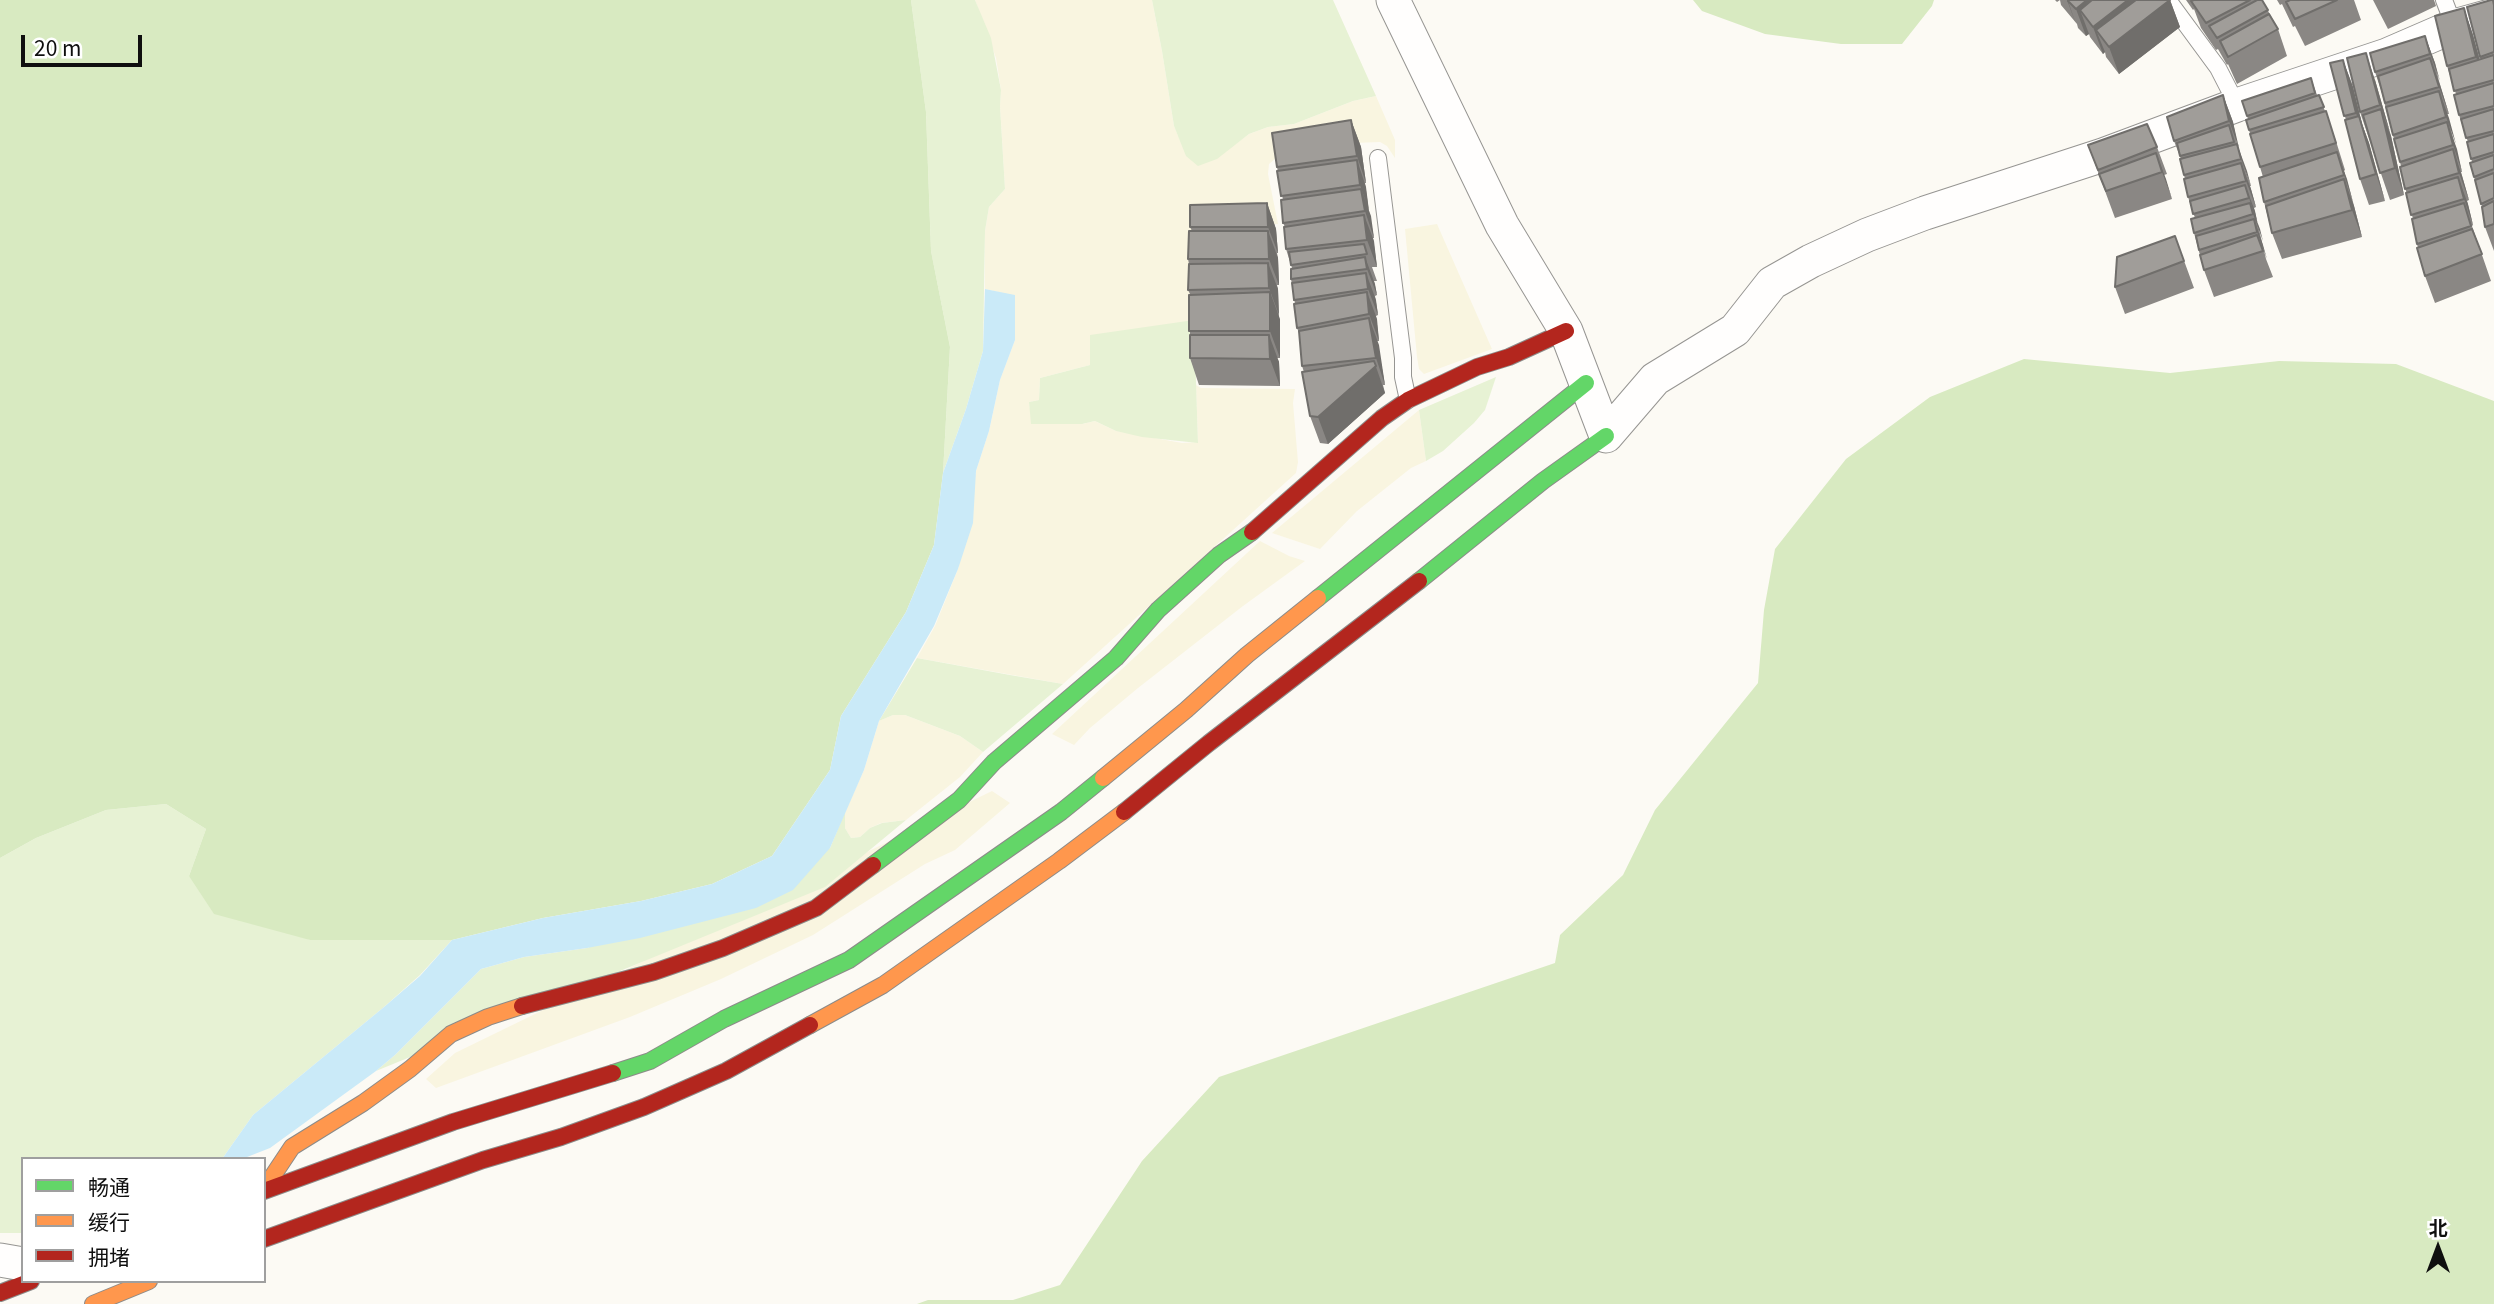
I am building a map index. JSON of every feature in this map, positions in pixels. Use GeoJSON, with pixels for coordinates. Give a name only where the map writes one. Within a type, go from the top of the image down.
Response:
{"type":"FeatureCollection","features":[{"type":"Feature","properties":{"kind":"street"},"geometry":{"type":"LineString","coordinates":[[1393,0],[1502,225],[1566,331],[1606,436]]}},
{"type":"Feature","properties":{"kind":"street"},"geometry":{"type":"LineString","coordinates":[[266,1238],[483,1160],[561,1137],[644,1107],[726,1071],[883,985],[1143,798],[1209,743],[1419,581],[1543,481],[1606,436],[1655,379],[1735,330],[1772,283],[1811,261],[1867,235],[1925,213],[2076,164],[2387,55],[2449,13],[2494,15]]}},
{"type":"Feature","properties":{"kind":"street"},"geometry":{"type":"LineString","coordinates":[[266,1187],[292,1147],[382,1089],[451,1034],[488,1017],[532,1003],[654,972],[723,948],[816,908],[958,800],[994,762],[1116,658],[1157,610],[1219,555],[1255,530],[1382,418],[1408,400],[1477,367],[1509,357],[1566,331]]}},
{"type":"Feature","properties":{"kind":"street"},"geometry":{"type":"LineString","coordinates":[[266,1189],[453,1122],[650,1061],[724,1019],[849,960],[1061,812],[1186,710],[1247,655],[1586,383]]}},
{"type":"Feature","properties":{"kind":"street"},"geometry":{"type":"LineString","coordinates":[[0,1261],[21,1264]]}},
{"type":"Feature","properties":{"kind":"street"},"geometry":{"type":"LineString","coordinates":[[0,1293],[26,1283]]}},
{"type":"Feature","properties":{"kind":"street"},"geometry":{"type":"LineString","coordinates":[[93,1304],[144,1283]]}},
{"type":"Feature","properties":{"kind":"lane"},"geometry":{"type":"LineString","coordinates":[[2168,0],[2218,68],[2238,105]]}},
{"type":"Feature","properties":{"kind":"lane"},"geometry":{"type":"LineString","coordinates":[[1378,158],[1403,358],[1403,377],[1408,400]]}},
{"type":"Feature","properties":{"kind":"shaded area"},"geometry":{"type":"Polygon","coordinates":[[[975,0],[1152,0],[1174,126],[1180,140],[1234,145],[1249,134],[1268,127],[1294,124],[1353,101],[1376,96],[1395,140],[1395,158],[1387,146],[1380,142],[1353,143],[1276,158],[1269,164],[1268,174],[1278,224],[1200,227],[1194,320],[1090,365],[1040,378],[1039,400],[1029,402],[1032,424],[1082,424],[1095,421],[1116,431],[1182,443],[1198,442],[1196,385],[1201,388],[1295,389],[1293,403],[1298,462],[1296,473],[1063,684],[917,658],[935,626],[958,569],[976,471],[989,431],[1000,380],[1015,340],[1015,296],[985,289],[985,231],[989,207],[1005,189],[1001,90],[996,58],[975,0]]]}},
{"type":"Feature","properties":{"kind":"shaded area"},"geometry":{"type":"Polygon","coordinates":[[[1437,224],[1492,349],[1424,374],[1419,369],[1417,357],[1405,229],[1437,224]]]}},
{"type":"Feature","properties":{"kind":"shaded area"},"geometry":{"type":"Polygon","coordinates":[[[1419,410],[1426,461],[1411,468],[1357,511],[1320,549],[1272,533],[1419,410]]]}},
{"type":"Feature","properties":{"kind":"shaded area"},"geometry":{"type":"Polygon","coordinates":[[[1260,541],[1305,561],[1138,688],[1074,745],[1052,734],[1260,541]]]}},
{"type":"Feature","properties":{"kind":"shaded area"},"geometry":{"type":"Polygon","coordinates":[[[893,715],[905,715],[960,736],[983,752],[960,777],[906,820],[881,823],[860,837],[851,838],[845,828],[845,812],[864,770],[879,721],[893,715]]]}},
{"type":"Feature","properties":{"kind":"shaded area"},"geometry":{"type":"Polygon","coordinates":[[[992,791],[1010,803],[955,850],[925,864],[813,935],[721,979],[630,1017],[436,1088],[426,1079],[455,1053],[992,791]]]}},
{"type":"Feature","properties":{"kind":"green space"},"geometry":{"type":"Polygon","coordinates":[[[0,0],[911,0],[926,112],[931,251],[950,347],[943,473],[934,545],[906,612],[841,716],[830,770],[772,856],[712,884],[641,901],[543,918],[452,940],[310,940],[214,914],[189,876],[206,829],[166,804],[106,810],[36,838],[0,858],[0,0]]]}},
{"type":"Feature","properties":{"kind":"green space"},"geometry":{"type":"Polygon","coordinates":[[[911,0],[975,0],[991,38],[1001,90],[1005,189],[989,207],[985,231],[983,351],[943,473],[950,347],[931,251],[926,112],[911,0]]]}},
{"type":"Feature","properties":{"kind":"green space"},"geometry":{"type":"Polygon","coordinates":[[[1152,0],[1333,0],[1376,96],[1353,101],[1294,124],[1268,127],[1249,134],[1217,159],[1198,166],[1186,156],[1174,126],[1152,0]]]}},
{"type":"Feature","properties":{"kind":"green space"},"geometry":{"type":"Polygon","coordinates":[[[1693,0],[1934,0],[1902,44],[1841,44],[1765,34],[1702,11],[1693,0]]]}},
{"type":"Feature","properties":{"kind":"green space"},"geometry":{"type":"Polygon","coordinates":[[[1194,320],[1198,443],[1142,437],[1116,431],[1095,421],[1082,424],[1031,424],[1029,402],[1039,400],[1040,378],[1090,365],[1090,335],[1194,320]]]}},
{"type":"Feature","properties":{"kind":"green space"},"geometry":{"type":"Polygon","coordinates":[[[2024,359],[2170,373],[2279,361],[2396,364],[2494,401],[2494,1304],[917,1304],[928,1300],[1013,1300],[1060,1285],[1142,1161],[1219,1077],[1555,963],[1560,935],[1623,875],[1655,810],[1758,683],[1764,610],[1775,549],[1846,459],[1930,397],[2024,359]]]}},
{"type":"Feature","properties":{"kind":"green space"},"geometry":{"type":"Polygon","coordinates":[[[1496,377],[1485,410],[1443,451],[1426,461],[1419,410],[1496,377]]]}},
{"type":"Feature","properties":{"kind":"green space"},"geometry":{"type":"Polygon","coordinates":[[[917,658],[1063,684],[983,752],[960,736],[905,715],[893,715],[879,721],[917,658]]]}},
{"type":"Feature","properties":{"kind":"green space"},"geometry":{"type":"Polygon","coordinates":[[[166,804],[206,829],[189,876],[310,940],[452,940],[420,975],[384,1007],[253,1115],[223,1157],[21,1157],[21,1233],[0,1233],[0,858],[36,838],[106,810],[166,804]]]}},
{"type":"Feature","properties":{"kind":"green space"},"geometry":{"type":"Polygon","coordinates":[[[845,812],[845,828],[851,838],[860,837],[870,828],[882,823],[906,820],[825,887],[376,1071],[481,969],[524,957],[587,948],[830,848],[845,812]]]}},
{"type":"Feature","properties":{"kind":"water"},"geometry":{"type":"Polygon","coordinates":[[[985,289],[1015,295],[1015,340],[1000,380],[989,431],[976,471],[973,523],[958,569],[934,626],[879,721],[864,770],[830,848],[793,890],[756,908],[640,938],[524,957],[481,969],[376,1071],[270,1148],[247,1157],[223,1157],[253,1115],[420,976],[452,940],[543,918],[641,901],[712,884],[772,856],[830,770],[841,716],[906,612],[934,545],[943,473],[983,351],[985,289]]]}},
{"type":"Feature","properties":{"kind":"building"},"geometry":{"type":"Polygon","coordinates":[[[2069,0],[2087,0],[2076,9],[2069,0]]]}},
{"type":"Feature","properties":{"kind":"building"},"geometry":{"type":"Polygon","coordinates":[[[2092,0],[2128,0],[2093,27],[2080,10],[2092,0]]]}},
{"type":"Feature","properties":{"kind":"building"},"geometry":{"type":"Polygon","coordinates":[[[2136,0],[2170,0],[2109,47],[2096,30],[2136,0]]]}},
{"type":"Feature","properties":{"kind":"building"},"geometry":{"type":"Polygon","coordinates":[[[2250,0],[2206,23],[2191,1],[2250,0]]]}},
{"type":"Feature","properties":{"kind":"building"},"geometry":{"type":"Polygon","coordinates":[[[2257,0],[2262,0],[2268,10],[2217,38],[2209,26],[2257,0]]]}},
{"type":"Feature","properties":{"kind":"building"},"geometry":{"type":"Polygon","coordinates":[[[2337,0],[2295,19],[2286,2],[2337,0]]]}},
{"type":"Feature","properties":{"kind":"building"},"geometry":{"type":"Polygon","coordinates":[[[2493,0],[2494,52],[2480,57],[2467,7],[2493,0]]]}},
{"type":"Feature","properties":{"kind":"building"},"geometry":{"type":"Polygon","coordinates":[[[2464,8],[2476,57],[2447,66],[2435,16],[2464,8]]]}},
{"type":"Feature","properties":{"kind":"building"},"geometry":{"type":"Polygon","coordinates":[[[2269,14],[2278,29],[2228,57],[2220,41],[2269,14]]]}},
{"type":"Feature","properties":{"kind":"building"},"geometry":{"type":"Polygon","coordinates":[[[2425,36],[2430,54],[2375,72],[2370,53],[2425,36]]]}},
{"type":"Feature","properties":{"kind":"building"},"geometry":{"type":"Polygon","coordinates":[[[2366,53],[2380,105],[2360,112],[2347,58],[2366,53]]]}},
{"type":"Feature","properties":{"kind":"building"},"geometry":{"type":"Polygon","coordinates":[[[2494,55],[2494,80],[2454,91],[2449,69],[2494,55]]]}},
{"type":"Feature","properties":{"kind":"building"},"geometry":{"type":"Polygon","coordinates":[[[2430,58],[2439,87],[2385,103],[2378,76],[2430,58]]]}},
{"type":"Feature","properties":{"kind":"building"},"geometry":{"type":"Polygon","coordinates":[[[2343,60],[2356,113],[2344,116],[2330,63],[2343,60]]]}},
{"type":"Feature","properties":{"kind":"building"},"geometry":{"type":"Polygon","coordinates":[[[2311,78],[2315,93],[2247,116],[2242,101],[2311,78]]]}},
{"type":"Feature","properties":{"kind":"building"},"geometry":{"type":"Polygon","coordinates":[[[2494,83],[2494,106],[2459,115],[2454,95],[2494,83]]]}},
{"type":"Feature","properties":{"kind":"building"},"geometry":{"type":"Polygon","coordinates":[[[2439,91],[2446,117],[2393,135],[2386,107],[2439,91]]]}},
{"type":"Feature","properties":{"kind":"building"},"geometry":{"type":"Polygon","coordinates":[[[2223,95],[2229,121],[2174,141],[2167,117],[2223,95]]]}},
{"type":"Feature","properties":{"kind":"building"},"geometry":{"type":"Polygon","coordinates":[[[2319,95],[2324,107],[2249,130],[2246,120],[2319,95]]]}},
{"type":"Feature","properties":{"kind":"building"},"geometry":{"type":"Polygon","coordinates":[[[2381,109],[2395,168],[2380,173],[2363,115],[2381,109]]]}},
{"type":"Feature","properties":{"kind":"building"},"geometry":{"type":"Polygon","coordinates":[[[2494,109],[2494,131],[2466,138],[2461,119],[2494,109]]]}},
{"type":"Feature","properties":{"kind":"building"},"geometry":{"type":"Polygon","coordinates":[[[2326,111],[2336,143],[2260,167],[2250,134],[2326,111]]]}},
{"type":"Feature","properties":{"kind":"building"},"geometry":{"type":"Polygon","coordinates":[[[2359,116],[2376,174],[2360,179],[2345,120],[2359,116]]]}},
{"type":"Feature","properties":{"kind":"building"},"geometry":{"type":"Polygon","coordinates":[[[1351,120],[1357,156],[1277,167],[1272,133],[1351,120]]]}},
{"type":"Feature","properties":{"kind":"building"},"geometry":{"type":"Polygon","coordinates":[[[2447,122],[2453,145],[2400,162],[2394,139],[2447,122]]]}},
{"type":"Feature","properties":{"kind":"building"},"geometry":{"type":"Polygon","coordinates":[[[2147,124],[2157,147],[2098,170],[2088,145],[2147,124]]]}},
{"type":"Feature","properties":{"kind":"building"},"geometry":{"type":"Polygon","coordinates":[[[2229,125],[2234,142],[2180,156],[2177,143],[2229,125]]]}},
{"type":"Feature","properties":{"kind":"building"},"geometry":{"type":"Polygon","coordinates":[[[2494,134],[2494,152],[2471,159],[2467,142],[2494,134]]]}},
{"type":"Feature","properties":{"kind":"building"},"geometry":{"type":"Polygon","coordinates":[[[2237,144],[2241,159],[2184,175],[2180,159],[2237,144]]]}},
{"type":"Feature","properties":{"kind":"building"},"geometry":{"type":"Polygon","coordinates":[[[2453,149],[2459,173],[2405,189],[2400,167],[2453,149]]]}},
{"type":"Feature","properties":{"kind":"building"},"geometry":{"type":"Polygon","coordinates":[[[2337,152],[2344,175],[2264,202],[2259,178],[2337,152]]]}},
{"type":"Feature","properties":{"kind":"building"},"geometry":{"type":"Polygon","coordinates":[[[2156,153],[2162,172],[2106,191],[2099,174],[2156,153]]]}},
{"type":"Feature","properties":{"kind":"building"},"geometry":{"type":"Polygon","coordinates":[[[2494,155],[2494,169],[2474,177],[2470,163],[2494,155]]]}},
{"type":"Feature","properties":{"kind":"building"},"geometry":{"type":"Polygon","coordinates":[[[1357,160],[1360,185],[1281,196],[1277,171],[1357,160]]]}},
{"type":"Feature","properties":{"kind":"building"},"geometry":{"type":"Polygon","coordinates":[[[2241,163],[2246,181],[2188,197],[2184,179],[2241,163]]]}},
{"type":"Feature","properties":{"kind":"building"},"geometry":{"type":"Polygon","coordinates":[[[2494,173],[2494,198],[2481,204],[2475,180],[2494,173]]]}},
{"type":"Feature","properties":{"kind":"building"},"geometry":{"type":"Polygon","coordinates":[[[2458,177],[2464,199],[2411,215],[2406,193],[2458,177]]]}},
{"type":"Feature","properties":{"kind":"building"},"geometry":{"type":"Polygon","coordinates":[[[2344,179],[2352,210],[2272,233],[2266,206],[2344,179]]]}},
{"type":"Feature","properties":{"kind":"building"},"geometry":{"type":"Polygon","coordinates":[[[2245,185],[2249,198],[2193,214],[2190,201],[2245,185]]]}},
{"type":"Feature","properties":{"kind":"building"},"geometry":{"type":"Polygon","coordinates":[[[1361,189],[1365,211],[1283,223],[1281,200],[1361,189]]]}},
{"type":"Feature","properties":{"kind":"building"},"geometry":{"type":"Polygon","coordinates":[[[2494,201],[2494,224],[2485,227],[2482,207],[2494,201]]]}},
{"type":"Feature","properties":{"kind":"building"},"geometry":{"type":"Polygon","coordinates":[[[1267,203],[1268,227],[1190,227],[1190,205],[1267,203]]]}},
{"type":"Feature","properties":{"kind":"building"},"geometry":{"type":"Polygon","coordinates":[[[2250,203],[2253,214],[2194,233],[2191,219],[2250,203]]]}},
{"type":"Feature","properties":{"kind":"building"},"geometry":{"type":"Polygon","coordinates":[[[2464,203],[2471,226],[2417,244],[2412,219],[2464,203]]]}},
{"type":"Feature","properties":{"kind":"building"},"geometry":{"type":"Polygon","coordinates":[[[1364,215],[1367,240],[1286,249],[1284,227],[1364,215]]]}},
{"type":"Feature","properties":{"kind":"building"},"geometry":{"type":"Polygon","coordinates":[[[2254,219],[2257,232],[2199,250],[2196,236],[2254,219]]]}},
{"type":"Feature","properties":{"kind":"building"},"geometry":{"type":"Polygon","coordinates":[[[2472,229],[2482,254],[2425,276],[2417,248],[2472,229]]]}},
{"type":"Feature","properties":{"kind":"building"},"geometry":{"type":"Polygon","coordinates":[[[1189,231],[1268,231],[1269,259],[1188,259],[1189,231]]]}},
{"type":"Feature","properties":{"kind":"building"},"geometry":{"type":"Polygon","coordinates":[[[2257,235],[2263,251],[2204,270],[2200,255],[2257,235]]]}},
{"type":"Feature","properties":{"kind":"building"},"geometry":{"type":"Polygon","coordinates":[[[2175,236],[2184,261],[2115,287],[2117,257],[2175,236]]]}},
{"type":"Feature","properties":{"kind":"building"},"geometry":{"type":"Polygon","coordinates":[[[1364,244],[1367,254],[1291,265],[1289,252],[1364,244]]]}},
{"type":"Feature","properties":{"kind":"building"},"geometry":{"type":"Polygon","coordinates":[[[1365,257],[1367,269],[1291,279],[1291,269],[1365,257]]]}},
{"type":"Feature","properties":{"kind":"building"},"geometry":{"type":"Polygon","coordinates":[[[1268,263],[1269,288],[1188,290],[1189,264],[1268,263]]]}},
{"type":"Feature","properties":{"kind":"building"},"geometry":{"type":"Polygon","coordinates":[[[1366,273],[1368,289],[1294,300],[1292,283],[1366,273]]]}},
{"type":"Feature","properties":{"kind":"building"},"geometry":{"type":"Polygon","coordinates":[[[1270,292],[1270,331],[1189,331],[1189,295],[1270,292]]]}},
{"type":"Feature","properties":{"kind":"building"},"geometry":{"type":"Polygon","coordinates":[[[1367,292],[1369,314],[1297,328],[1294,304],[1367,292]]]}},
{"type":"Feature","properties":{"kind":"building"},"geometry":{"type":"Polygon","coordinates":[[[1369,318],[1376,358],[1302,366],[1299,331],[1369,318]]]}},
{"type":"Feature","properties":{"kind":"building"},"geometry":{"type":"Polygon","coordinates":[[[1190,335],[1269,335],[1270,359],[1190,358],[1190,335]]]}},
{"type":"Feature","properties":{"kind":"building"},"geometry":{"type":"Polygon","coordinates":[[[1374,361],[1376,366],[1318,417],[1310,416],[1302,372],[1374,361]]]}},
{"type":"Feature","properties":{"kind":"traffic: fast"},"geometry":{"type":"LineString","coordinates":[[1318,598],[1586,383]]}},
{"type":"Feature","properties":{"kind":"traffic: fast"},"geometry":{"type":"LineString","coordinates":[[1419,581],[1543,481],[1606,436]]}},
{"type":"Feature","properties":{"kind":"traffic: fast"},"geometry":{"type":"LineString","coordinates":[[873,865],[959,800],[994,762],[1116,658],[1158,610],[1219,555],[1252,532]]}},
{"type":"Feature","properties":{"kind":"traffic: fast"},"geometry":{"type":"LineString","coordinates":[[613,1073],[650,1061],[724,1019],[849,960],[1061,812],[1103,778]]}},
{"type":"Feature","properties":{"kind":"traffic: slow"},"geometry":{"type":"LineString","coordinates":[[1103,778],[1318,598]]}},
{"type":"Feature","properties":{"kind":"traffic: slow"},"geometry":{"type":"LineString","coordinates":[[810,1025],[883,985],[1124,812]]}},
{"type":"Feature","properties":{"kind":"traffic: slow"},"geometry":{"type":"LineString","coordinates":[[266,1186],[292,1147],[363,1103],[410,1069],[451,1034],[488,1017],[522,1006]]}},
{"type":"Feature","properties":{"kind":"traffic: slow"},"geometry":{"type":"LineString","coordinates":[[93,1304],[144,1283]]}},
{"type":"Feature","properties":{"kind":"traffic: jam"},"geometry":{"type":"LineString","coordinates":[[1252,532],[1382,418],[1408,400],[1477,367],[1509,357],[1566,331]]}},
{"type":"Feature","properties":{"kind":"traffic: jam"},"geometry":{"type":"LineString","coordinates":[[1124,812],[1419,581]]}},
{"type":"Feature","properties":{"kind":"traffic: jam"},"geometry":{"type":"LineString","coordinates":[[522,1006],[654,972],[723,948],[816,908],[873,865]]}},
{"type":"Feature","properties":{"kind":"traffic: jam"},"geometry":{"type":"LineString","coordinates":[[266,1238],[483,1160],[561,1137],[644,1107],[726,1071],[810,1025]]}},
{"type":"Feature","properties":{"kind":"traffic: jam"},"geometry":{"type":"LineString","coordinates":[[266,1190],[453,1122],[613,1073]]}},
{"type":"Feature","properties":{"kind":"traffic: jam"},"geometry":{"type":"LineString","coordinates":[[0,1293],[26,1283]]}}]}
